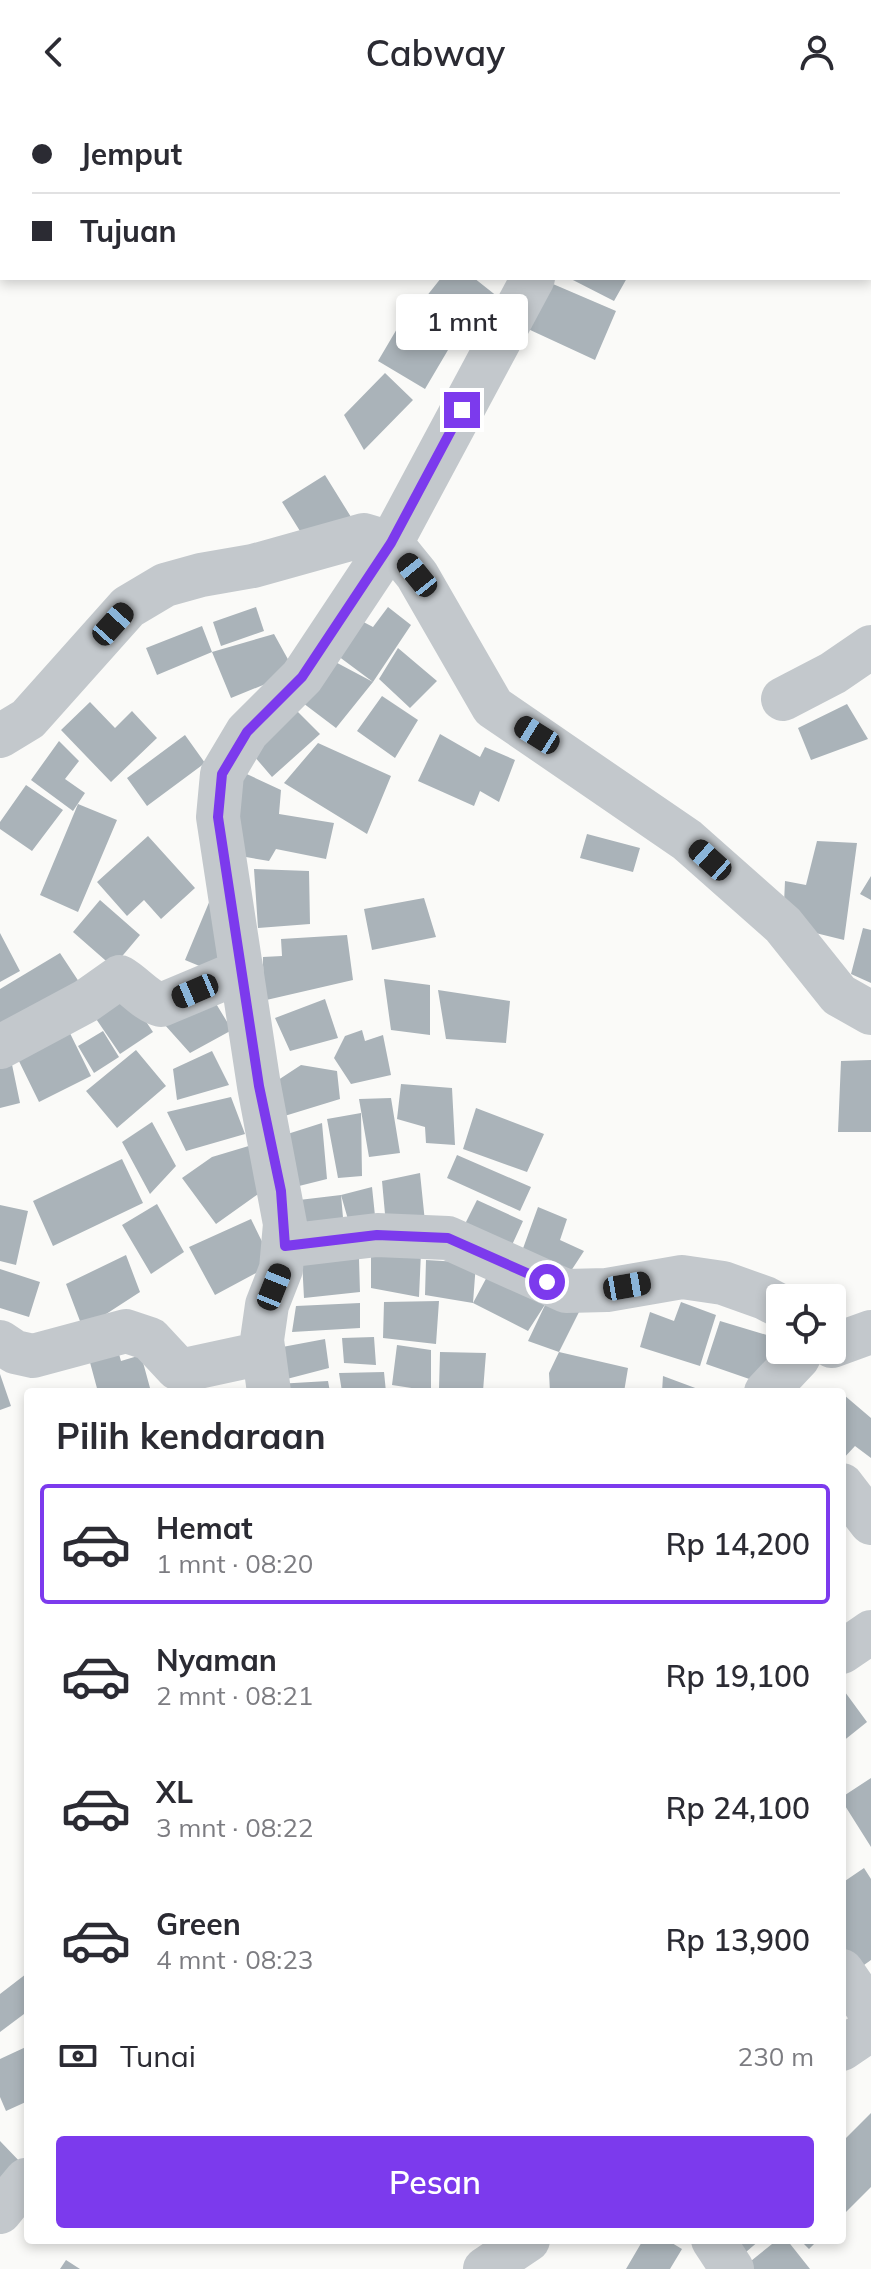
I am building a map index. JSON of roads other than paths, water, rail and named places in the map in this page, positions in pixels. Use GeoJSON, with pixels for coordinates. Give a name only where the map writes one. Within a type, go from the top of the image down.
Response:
{"type":"FeatureCollection","features":[{"type":"Feature","properties":{"kind":"street"},"geometry":{"type":"LineString","coordinates":[[0,1342],[15,1352],[33,1356],[126,1331],[150,1339],[177,1368],[266,1373],[267,1305],[281,1269],[285,1246],[281,1191],[259,1086],[218,817],[222,774],[247,732],[302,677],[391,543],[532,280]]}},
{"type":"Feature","properties":{"kind":"street"},"geometry":{"type":"LineString","coordinates":[[0,736],[28,719],[128,607],[147,594],[201,575],[253,566],[364,535],[391,543],[417,575],[493,707],[687,840],[783,925],[839,995],[871,1013]]}},
{"type":"Feature","properties":{"kind":"street"},"geometry":{"type":"LineString","coordinates":[[783,699],[833,673],[871,647]]}},
{"type":"Feature","properties":{"kind":"street"},"geometry":{"type":"LineString","coordinates":[[0,1047],[86,1001],[120,977],[153,1003],[161,1005],[242,971]]}},
{"type":"Feature","properties":{"kind":"street"},"geometry":{"type":"LineString","coordinates":[[285,1246],[377,1235],[448,1238],[566,1291],[607,1290],[682,1277],[723,1283],[766,1299]]}},
{"type":"Feature","properties":{"kind":"street"},"geometry":{"type":"LineString","coordinates":[[846,1340],[871,1332]]}},
{"type":"Feature","properties":{"kind":"street"},"geometry":{"type":"LineString","coordinates":[[771,1388],[798,1364]]}},
{"type":"Feature","properties":{"kind":"street"},"geometry":{"type":"LineString","coordinates":[[846,1490],[871,1523]]}},
{"type":"Feature","properties":{"kind":"street"},"geometry":{"type":"LineString","coordinates":[[846,1649],[871,1632]]}},
{"type":"Feature","properties":{"kind":"street"},"geometry":{"type":"LineString","coordinates":[[846,1977],[871,2013]]}},
{"type":"Feature","properties":{"kind":"street"},"geometry":{"type":"LineString","coordinates":[[846,2046],[871,2029]]}},
{"type":"Feature","properties":{"kind":"street"},"geometry":{"type":"LineString","coordinates":[[485,2269],[522,2244]]}},
{"type":"Feature","properties":{"kind":"street"},"geometry":{"type":"LineString","coordinates":[[716,2244],[732,2269]]}}]}
